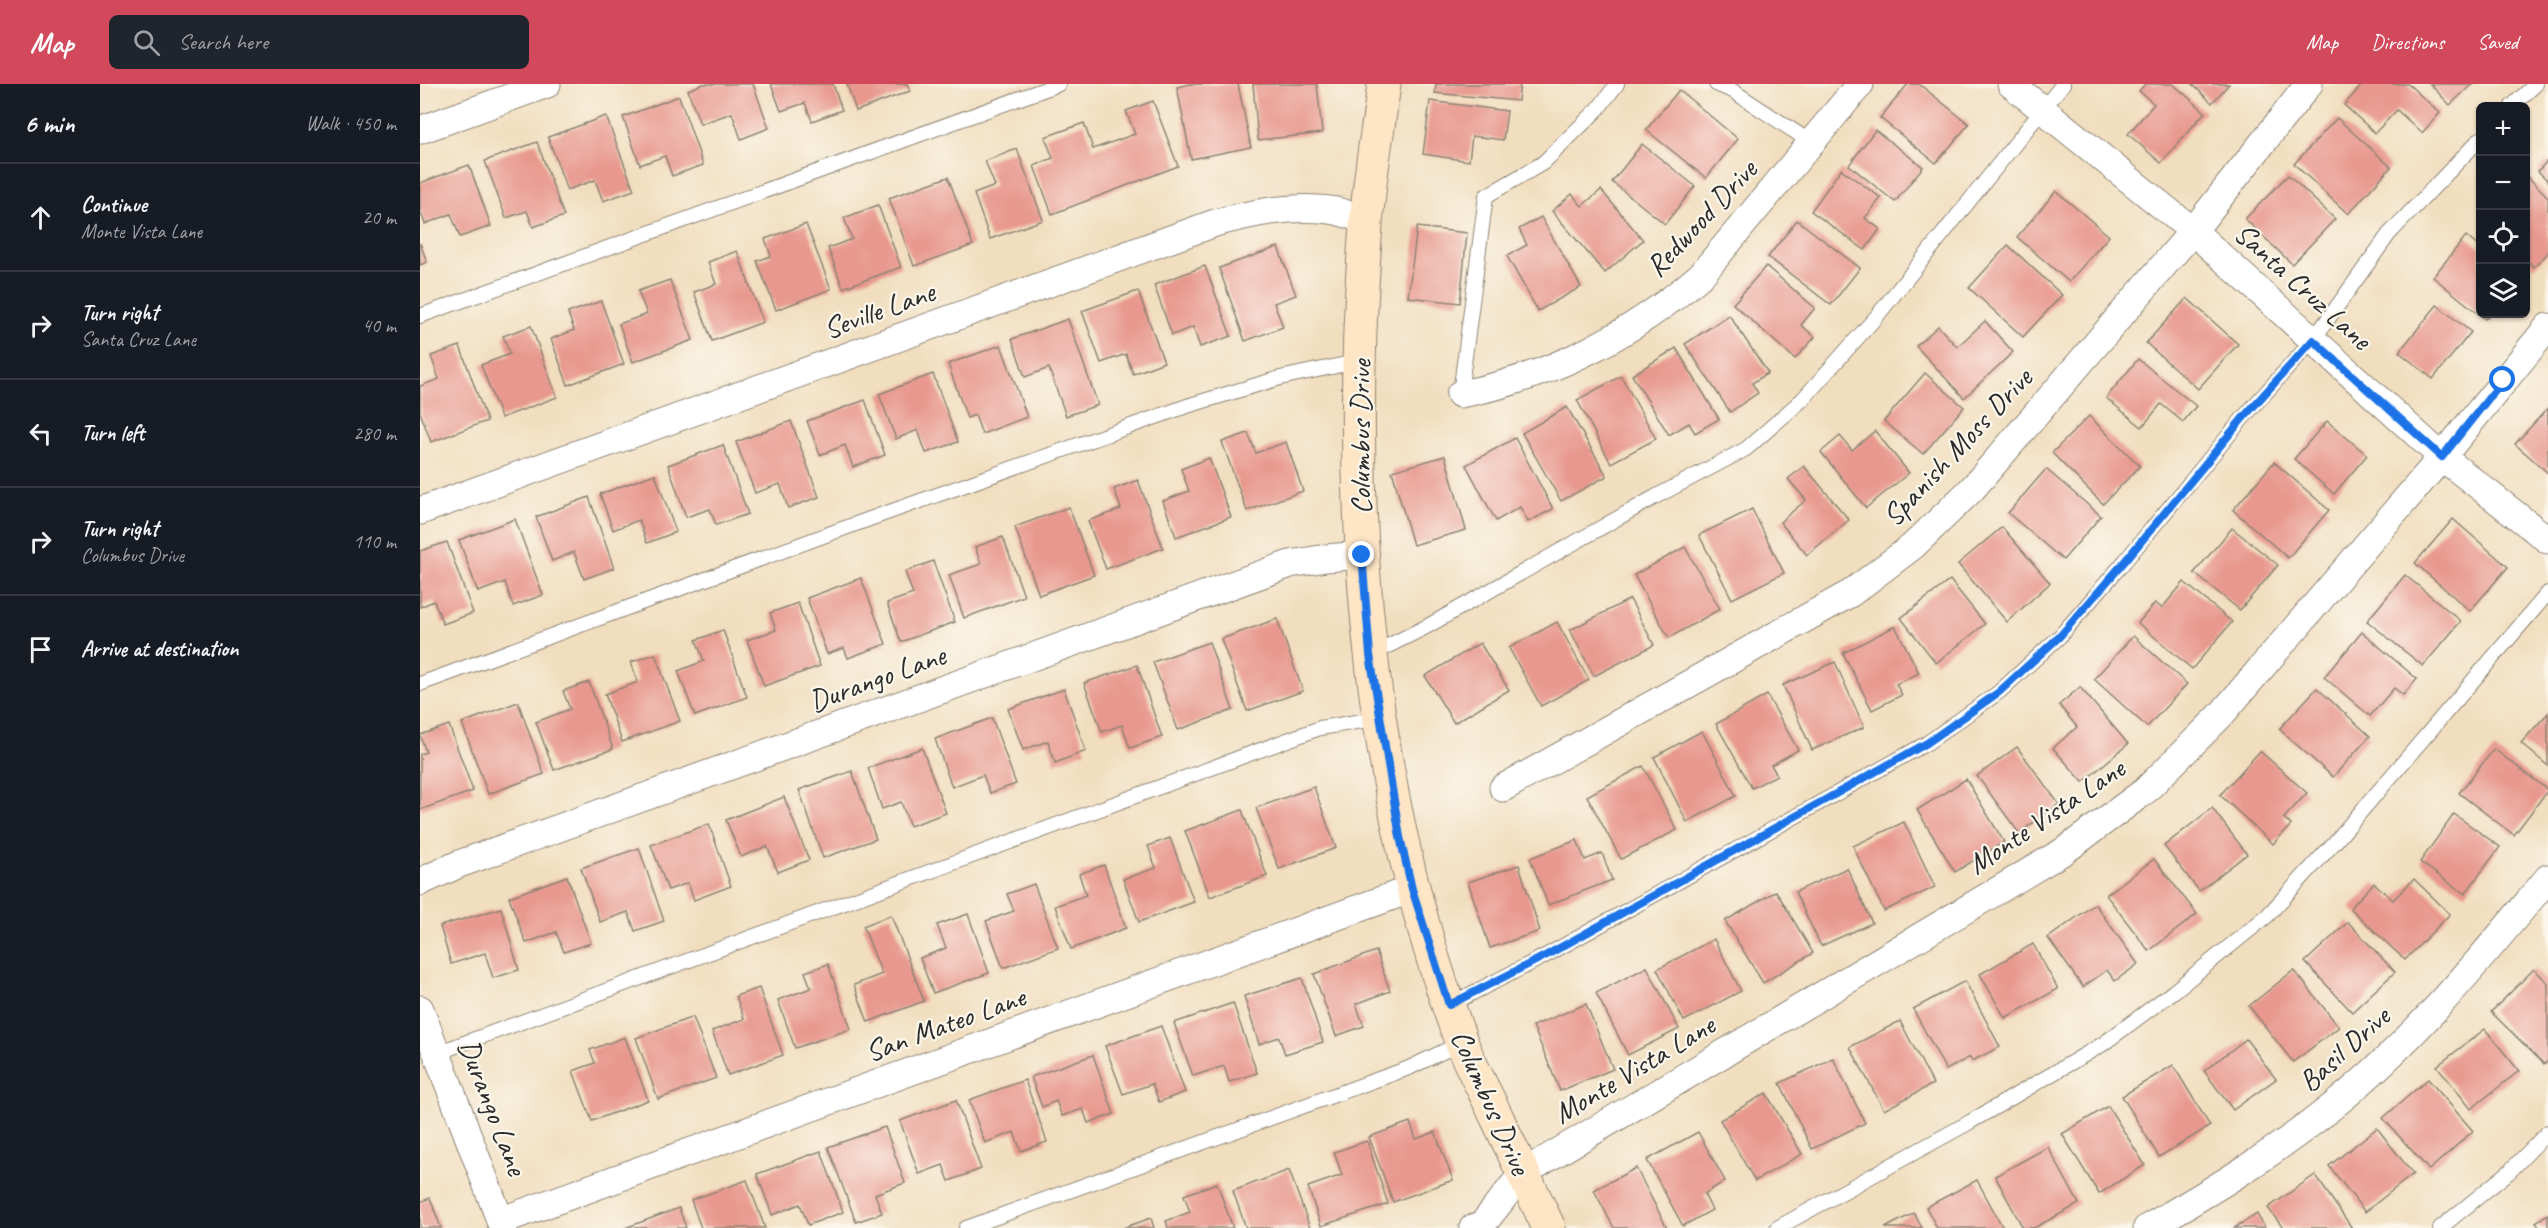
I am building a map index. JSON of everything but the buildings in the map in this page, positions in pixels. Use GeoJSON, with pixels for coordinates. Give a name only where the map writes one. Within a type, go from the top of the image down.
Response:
{"type":"FeatureCollection","features":[{"type":"Feature","properties":{"kind":"street"},"geometry":{"type":"LineString","coordinates":[[420,130],[547,84]]}},
{"type":"Feature","properties":{"kind":"street","name":"Columbus Drive"},"geometry":{"type":"LineString","coordinates":[[1384,84],[1366,221],[1360,361],[1358,497],[1370,655],[1400,837],[1412,889],[1461,1042],[1549,1228]]}},
{"type":"Feature","properties":{"kind":"street","name":"Redwood Drive"},"geometry":{"type":"LineString","coordinates":[[1460,394],[1498,387],[1553,367],[1611,340],[1645,320],[1701,275],[1860,84]]}},
{"type":"Feature","properties":{"kind":"street","name":"Santa Cruz Lane"},"geometry":{"type":"LineString","coordinates":[[2011,84],[2193,231],[2442,457],[2548,540]]}},
{"type":"Feature","properties":{"kind":"street","name":"Spanish Moss Drive"},"geometry":{"type":"LineString","coordinates":[[1503,788],[1851,593],[1913,546],[1972,489],[2193,231],[2309,84]]}},
{"type":"Feature","properties":{"kind":"street","name":"Seville Lane"},"geometry":{"type":"LineString","coordinates":[[420,511],[1215,223],[1256,212],[1294,208],[1332,210],[1366,221]]}},
{"type":"Feature","properties":{"kind":"street","name":"Monte Vista Lane"},"geometry":{"type":"LineString","coordinates":[[1473,1228],[1482,1225],[1523,1173],[2064,851],[2145,791],[2220,716],[2442,457],[2548,327]]}},
{"type":"Feature","properties":{"kind":"street","name":"Durango Lane"},"geometry":{"type":"LineString","coordinates":[[420,882],[459,864],[1290,564],[1362,555]]}},
{"type":"Feature","properties":{"kind":"street","name":"Basil Drive"},"geometry":{"type":"LineString","coordinates":[[2147,1228],[2219,1187],[2334,1106],[2453,992],[2548,878]]}},
{"type":"Feature","properties":{"kind":"street","name":"San Mateo Lane"},"geometry":{"type":"LineString","coordinates":[[501,1224],[1412,889]]}},
{"type":"Feature","properties":{"kind":"street","name":"Durango Lane"},"geometry":{"type":"LineString","coordinates":[[420,1009],[501,1224]]}},
{"type":"Feature","properties":{"kind":"lane"},"geometry":{"type":"LineString","coordinates":[[420,316],[1059,84]]}},
{"type":"Feature","properties":{"kind":"lane"},"geometry":{"type":"LineString","coordinates":[[1460,394],[1486,196],[1543,163],[1598,109],[1617,84]]}},
{"type":"Feature","properties":{"kind":"lane"},"geometry":{"type":"LineString","coordinates":[[1716,84],[1733,91],[1812,143]]}},
{"type":"Feature","properties":{"kind":"lane"},"geometry":{"type":"LineString","coordinates":[[1370,655],[1426,627],[1655,497],[1746,449],[1803,399],[1877,316],[2063,84]]}},
{"type":"Feature","properties":{"kind":"lane"},"geometry":{"type":"LineString","coordinates":[[2516,102],[2536,84]]}},
{"type":"Feature","properties":{"kind":"lane"},"geometry":{"type":"LineString","coordinates":[[1449,1005],[1545,956],[1927,743],[1999,692],[2060,636],[2243,418],[2313,340],[2389,234],[2476,144]]}},
{"type":"Feature","properties":{"kind":"lane"},"geometry":{"type":"LineString","coordinates":[[420,684],[864,521],[1187,406],[1280,378],[1360,361]]}},
{"type":"Feature","properties":{"kind":"lane"},"geometry":{"type":"LineString","coordinates":[[1777,1228],[1970,1122],[2103,1044],[2173,993],[2267,916],[2335,842],[2548,593]]}},
{"type":"Feature","properties":{"kind":"lane"},"geometry":{"type":"LineString","coordinates":[[437,1053],[1320,728],[1380,718]]}},
{"type":"Feature","properties":{"kind":"lane"},"geometry":{"type":"LineString","coordinates":[[966,1228],[1409,1068],[1461,1042]]}},
{"type":"Feature","properties":{"kind":"lane"},"geometry":{"type":"LineString","coordinates":[[2440,1228],[2509,1172],[2548,1132]]}},
{"type":"Feature","properties":{"kind":"route"},"geometry":{"type":"LineString","coordinates":[[1362,555],[1370,655],[1400,837],[1412,889],[1449,1005],[1545,956],[1927,743],[1999,692],[2060,636],[2243,418],[2313,340],[2442,457],[2503,380]]}}]}
